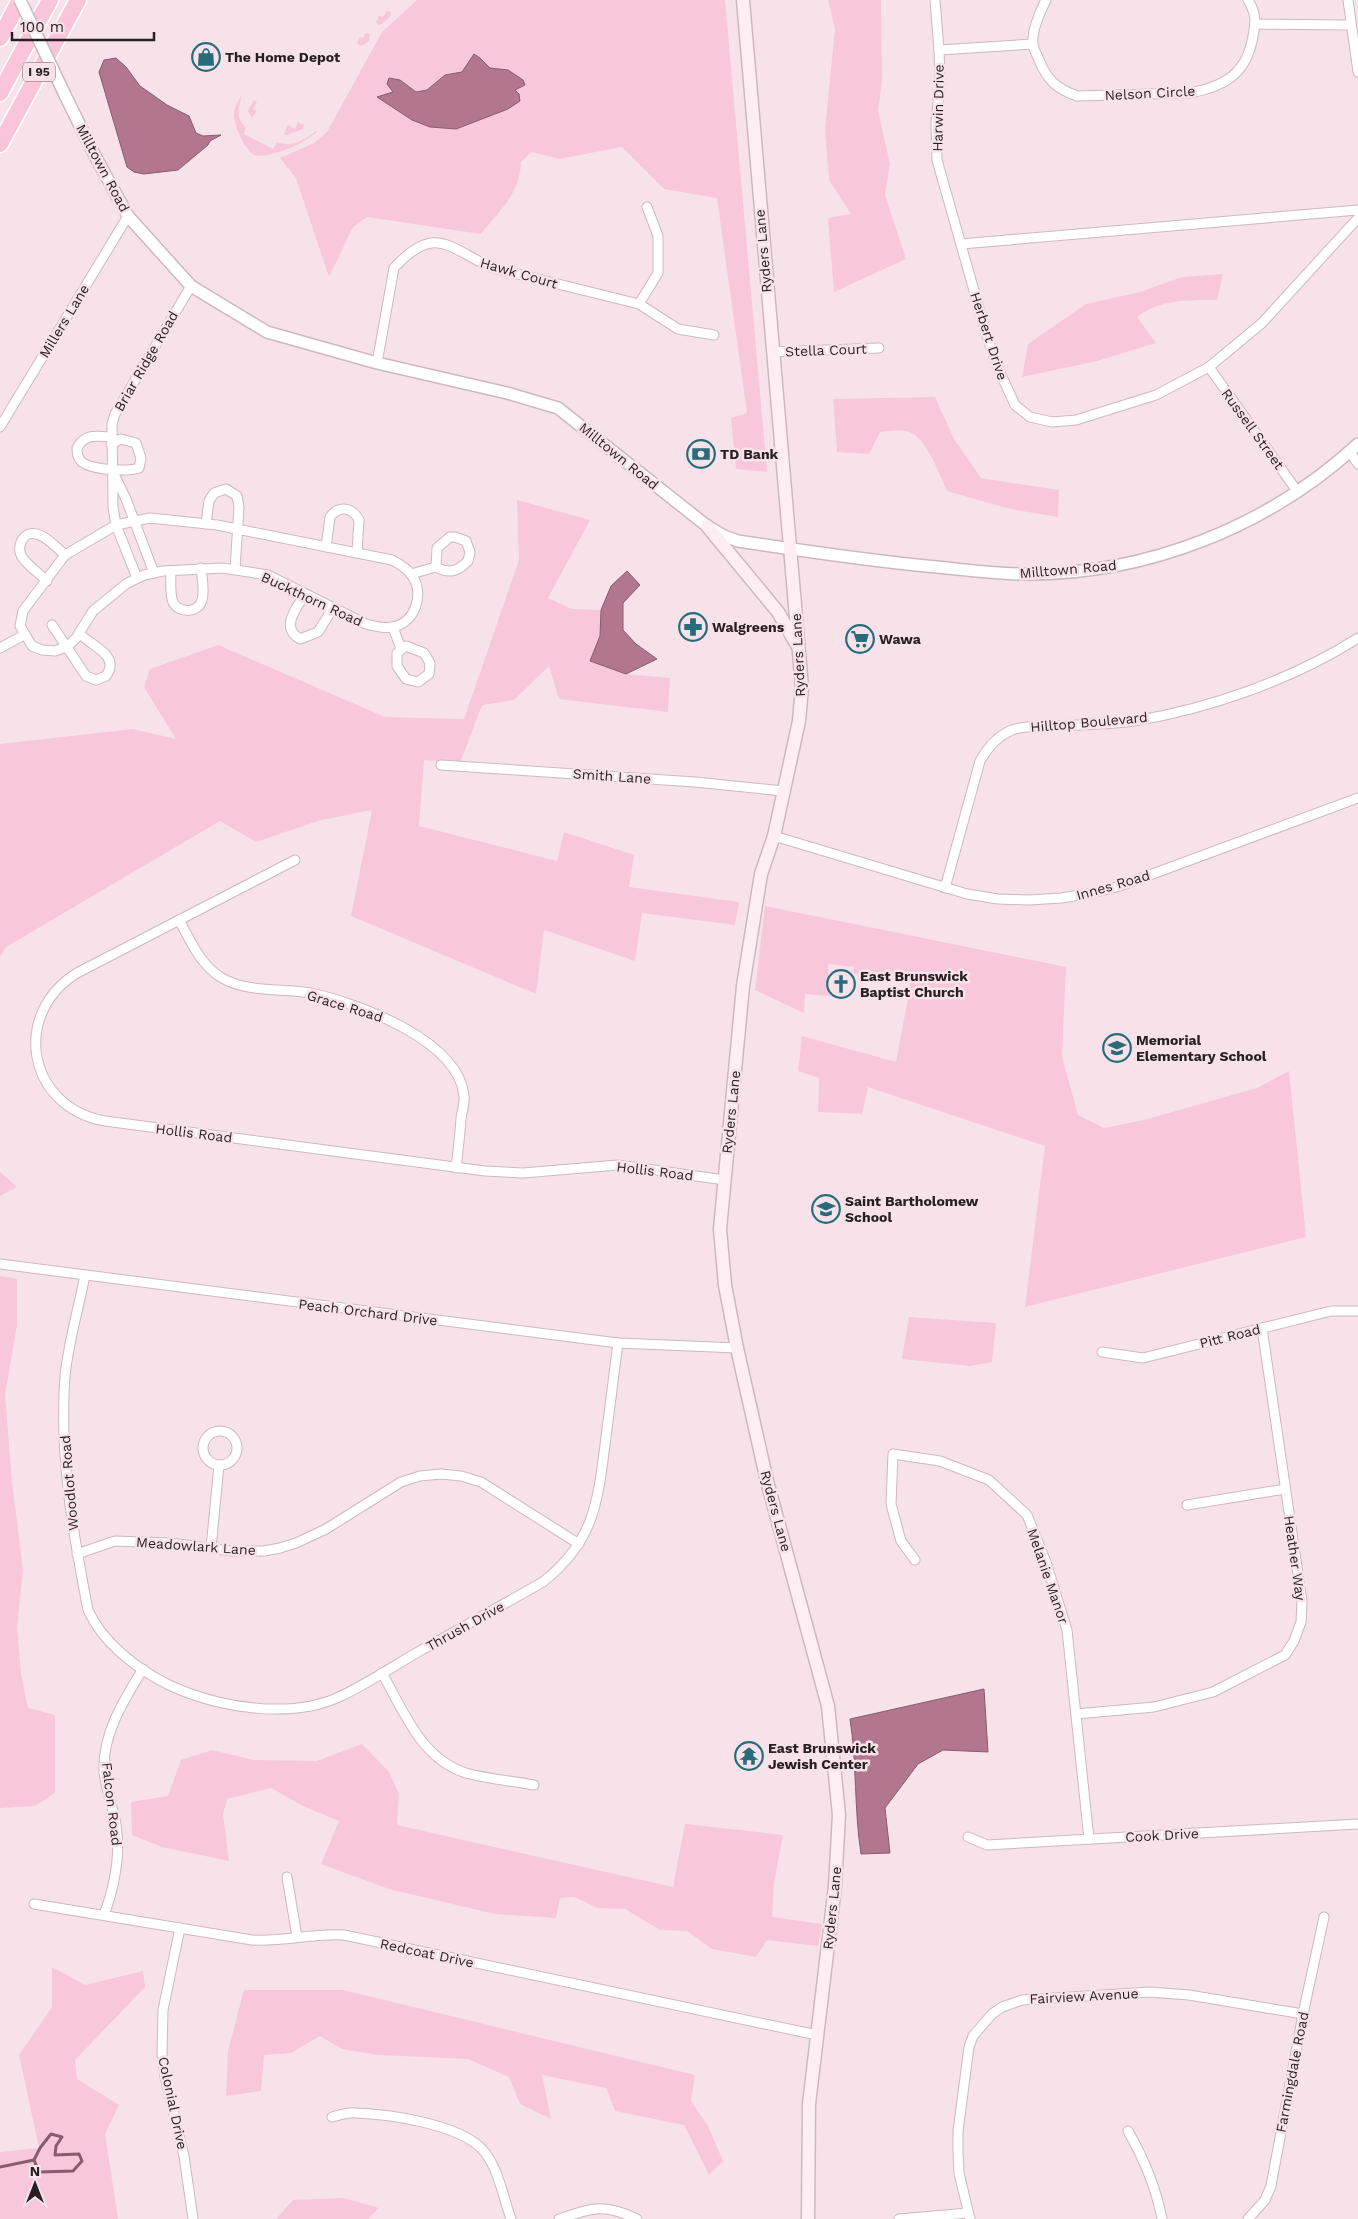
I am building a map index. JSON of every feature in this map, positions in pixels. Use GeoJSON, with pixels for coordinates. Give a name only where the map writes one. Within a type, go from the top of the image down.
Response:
{"type":"FeatureCollection","features":[{"type":"Feature","properties":{"kind":"highway"},"geometry":{"type":"LineString","coordinates":[[0,38],[20,0]]}},
{"type":"Feature","properties":{"kind":"highway","name":"I 95"},"geometry":{"type":"LineString","coordinates":[[0,93],[50,0]]}},
{"type":"Feature","properties":{"kind":"highway","name":"I 95"},"geometry":{"type":"LineString","coordinates":[[0,144],[78,0]]}},
{"type":"Feature","properties":{"kind":"main road","name":"Ryders Lane"},"geometry":{"type":"LineString","coordinates":[[742,0],[783,484],[792,549],[802,687],[799,721],[774,836],[761,874],[743,986],[720,1229],[725,1286],[767,1481],[828,1706],[839,1815],[835,1886],[810,2104],[808,2219]]}},
{"type":"Feature","properties":{"kind":"main road"},"geometry":{"type":"LineString","coordinates":[[707,526],[778,612],[798,647]]}},
{"type":"Feature","properties":{"kind":"street","name":"Milltown Road"},"geometry":{"type":"LineString","coordinates":[[20,0],[94,154],[128,216],[191,286],[267,332],[377,363],[506,393],[558,408],[707,526],[724,536],[738,541],[878,561],[990,573],[1055,574],[1101,568],[1140,562],[1182,549],[1252,518],[1297,491],[1354,448]]}},
{"type":"Feature","properties":{"kind":"street","name":"Harwin Drive"},"geometry":{"type":"LineString","coordinates":[[935,0],[940,83],[936,123],[937,160],[961,244]]}},
{"type":"Feature","properties":{"kind":"street"},"geometry":{"type":"LineString","coordinates":[[939,50],[1033,44],[1038,15],[1046,0]]}},
{"type":"Feature","properties":{"kind":"street","name":"Nelson Circle"},"geometry":{"type":"LineString","coordinates":[[1033,44],[1045,74],[1054,86],[1077,96],[1203,91],[1224,82],[1244,67],[1251,53],[1256,16],[1248,0]]}},
{"type":"Feature","properties":{"kind":"street"},"geometry":{"type":"LineString","coordinates":[[1348,0],[1358,57],[1358,72]]}},
{"type":"Feature","properties":{"kind":"street"},"geometry":{"type":"LineString","coordinates":[[1255,24],[1351,25]]}},
{"type":"Feature","properties":{"kind":"street"},"geometry":{"type":"LineString","coordinates":[[639,304],[658,273],[658,236],[647,207]]}},
{"type":"Feature","properties":{"kind":"street"},"geometry":{"type":"LineString","coordinates":[[961,244],[1358,210]]}},
{"type":"Feature","properties":{"kind":"street","name":"Millers Lane"},"geometry":{"type":"LineString","coordinates":[[0,427],[128,216]]}},
{"type":"Feature","properties":{"kind":"street","name":"Herbert Drive"},"geometry":{"type":"LineString","coordinates":[[961,244],[986,333],[998,368],[1015,405],[1030,417],[1052,422],[1076,420],[1156,395],[1209,367],[1262,323],[1358,218]]}},
{"type":"Feature","properties":{"kind":"street","name":"Hawk Court"},"geometry":{"type":"LineString","coordinates":[[377,363],[394,268],[405,256],[419,246],[433,242],[446,243],[474,260],[493,268],[639,304],[678,329],[714,335]]}},
{"type":"Feature","properties":{"kind":"street","name":"Briar Ridge Road"},"geometry":{"type":"LineString","coordinates":[[137,578],[116,525],[112,496],[111,440],[115,414],[191,286]]}},
{"type":"Feature","properties":{"kind":"street","name":"Stella Court"},"geometry":{"type":"LineString","coordinates":[[772,352],[879,348]]}},
{"type":"Feature","properties":{"kind":"street","name":"Russell Street"},"geometry":{"type":"LineString","coordinates":[[1209,367],[1297,491]]}},
{"type":"Feature","properties":{"kind":"street"},"geometry":{"type":"LineString","coordinates":[[89,436],[111,440],[121,439],[136,443],[141,458],[139,468],[128,471],[112,470],[84,464],[77,454],[77,448],[84,439],[89,436]]}},
{"type":"Feature","properties":{"kind":"street"},"geometry":{"type":"LineString","coordinates":[[1354,448],[1358,464]]}},
{"type":"Feature","properties":{"kind":"street","name":"Briar Ridge Road"},"geometry":{"type":"LineString","coordinates":[[112,470],[154,573]]}},
{"type":"Feature","properties":{"kind":"street"},"geometry":{"type":"LineString","coordinates":[[206,524],[210,498],[220,490],[226,489],[237,496],[239,502],[235,569]]}},
{"type":"Feature","properties":{"kind":"street"},"geometry":{"type":"LineString","coordinates":[[326,547],[330,517],[334,512],[346,509],[356,514],[360,524],[357,553]]}},
{"type":"Feature","properties":{"kind":"street"},"geometry":{"type":"LineString","coordinates":[[66,646],[55,651],[42,650],[32,646],[20,626],[23,611],[65,555],[116,525],[134,520],[158,518],[238,529],[392,560],[403,566],[411,574],[418,595],[418,603],[412,614],[403,623],[393,627],[402,649]]}},
{"type":"Feature","properties":{"kind":"street"},"geometry":{"type":"LineString","coordinates":[[47,581],[21,555],[20,543],[29,534],[43,536],[65,555]]}},
{"type":"Feature","properties":{"kind":"street"},"geometry":{"type":"LineString","coordinates":[[455,536],[466,541],[470,557],[463,566],[452,572],[444,572],[436,566],[437,548],[444,540],[455,536]]}},
{"type":"Feature","properties":{"kind":"street"},"geometry":{"type":"LineString","coordinates":[[411,574],[436,566]]}},
{"type":"Feature","properties":{"kind":"street"},"geometry":{"type":"LineString","coordinates":[[171,571],[172,599],[179,609],[186,611],[197,608],[202,600],[201,568]]}},
{"type":"Feature","properties":{"kind":"street","name":"Buckthorn Road"},"geometry":{"type":"LineString","coordinates":[[66,646],[79,633],[93,611],[110,595],[137,578],[154,573],[201,568],[235,569],[268,575],[366,624],[393,627]]}},
{"type":"Feature","properties":{"kind":"street"},"geometry":{"type":"LineString","coordinates":[[305,594],[290,624],[295,636],[303,639],[318,632],[333,608]]}},
{"type":"Feature","properties":{"kind":"street"},"geometry":{"type":"LineString","coordinates":[[52,625],[86,676],[96,680],[106,676],[111,665],[110,659],[79,633]]}},
{"type":"Feature","properties":{"kind":"street"},"geometry":{"type":"LineString","coordinates":[[0,648],[24,635]]}},
{"type":"Feature","properties":{"kind":"street","name":"Hilltop Boulevard"},"geometry":{"type":"LineString","coordinates":[[945,888],[980,761],[986,750],[1002,735],[1022,728],[1133,721],[1186,709],[1241,693],[1285,676],[1337,652],[1358,638]]}},
{"type":"Feature","properties":{"kind":"street","name":"Smith Lane"},"geometry":{"type":"LineString","coordinates":[[440,765],[685,782],[783,791]]}},
{"type":"Feature","properties":{"kind":"street","name":"Innes Road"},"geometry":{"type":"LineString","coordinates":[[774,836],[945,888],[990,897],[1029,900],[1061,898],[1092,894],[1120,886],[1358,798]]}},
{"type":"Feature","properties":{"kind":"street","name":"Hollis Road"},"geometry":{"type":"LineString","coordinates":[[295,860],[77,973],[57,988],[47,1001],[38,1024],[35,1040],[36,1057],[45,1080],[60,1100],[80,1114],[105,1121],[456,1168],[523,1174],[618,1165],[725,1180]]}},
{"type":"Feature","properties":{"kind":"street","name":"Grace Road"},"geometry":{"type":"LineString","coordinates":[[179,920],[200,958],[215,973],[227,980],[247,986],[311,994],[384,1016],[420,1036],[446,1059],[459,1078],[464,1096],[456,1168]]}},
{"type":"Feature","properties":{"kind":"street","name":"Peach Orchard Drive"},"geometry":{"type":"LineString","coordinates":[[0,1264],[618,1343],[737,1348]]}},
{"type":"Feature","properties":{"kind":"street","name":"Woodlot Road"},"geometry":{"type":"LineString","coordinates":[[85,1275],[65,1374],[65,1456],[71,1521],[88,1610],[93,1621],[124,1654],[143,1669]]}},
{"type":"Feature","properties":{"kind":"street","name":"Pitt Road"},"geometry":{"type":"LineString","coordinates":[[1102,1352],[1143,1358],[1331,1311],[1358,1311]]}},
{"type":"Feature","properties":{"kind":"street","name":"Heather Way"},"geometry":{"type":"LineString","coordinates":[[1076,1714],[1154,1707],[1214,1692],[1285,1655],[1294,1641],[1301,1622],[1302,1601],[1262,1328]]}},
{"type":"Feature","properties":{"kind":"street","name":"Thrush Drive"},"geometry":{"type":"LineString","coordinates":[[143,1669],[162,1681],[204,1699],[248,1708],[272,1709],[294,1707],[338,1698],[544,1582],[565,1563],[579,1544],[588,1528],[598,1501],[618,1343]]}},
{"type":"Feature","properties":{"kind":"street","name":"Melanie Manor"},"geometry":{"type":"LineString","coordinates":[[915,1560],[901,1541],[891,1504],[893,1454],[940,1461],[989,1480],[1027,1515],[1046,1562],[1067,1630],[1089,1839]]}},
{"type":"Feature","properties":{"kind":"street"},"geometry":{"type":"LineString","coordinates":[[211,1548],[219,1466]]}},
{"type":"Feature","properties":{"kind":"street","name":"Meadowlark Lane"},"geometry":{"type":"LineString","coordinates":[[77,1554],[115,1541],[170,1543],[247,1552],[280,1548],[326,1530],[400,1482],[420,1476],[440,1474],[461,1476],[480,1482],[579,1544]]}},
{"type":"Feature","properties":{"kind":"street"},"geometry":{"type":"LineString","coordinates":[[1188,1505],[1285,1489]]}},
{"type":"Feature","properties":{"kind":"street","name":"Falcon Road"},"geometry":{"type":"LineString","coordinates":[[104,1915],[114,1888],[118,1844],[116,1824],[104,1772],[106,1752],[122,1703],[143,1669]]}},
{"type":"Feature","properties":{"kind":"street"},"geometry":{"type":"LineString","coordinates":[[382,1673],[422,1742],[442,1761],[466,1773],[534,1785]]}},
{"type":"Feature","properties":{"kind":"street","name":"Cook Drive"},"geometry":{"type":"LineString","coordinates":[[968,1837],[987,1845],[1358,1824]]}},
{"type":"Feature","properties":{"kind":"street"},"geometry":{"type":"LineString","coordinates":[[287,1877],[297,1937]]}},
{"type":"Feature","properties":{"kind":"street","name":"Redcoat Drive"},"geometry":{"type":"LineString","coordinates":[[34,1904],[252,1940],[271,1941],[329,1934],[344,1935],[817,2035]]}},
{"type":"Feature","properties":{"kind":"street","name":"Farmingdale Road"},"geometry":{"type":"LineString","coordinates":[[1248,2219],[1266,2200],[1271,2186],[1303,2014],[1324,1917]]}},
{"type":"Feature","properties":{"kind":"street","name":"Colonial Drive"},"geometry":{"type":"LineString","coordinates":[[180,1928],[163,2010],[162,2055],[165,2077],[184,2156],[193,2219]]}},
{"type":"Feature","properties":{"kind":"street","name":"Fairview Avenue"},"geometry":{"type":"LineString","coordinates":[[969,2216],[958,2152],[967,2056],[971,2041],[977,2030],[992,2014],[1002,2007],[1022,2000],[1150,1992],[1189,1995],[1303,2014]]}},
{"type":"Feature","properties":{"kind":"street"},"geometry":{"type":"LineString","coordinates":[[332,2117],[353,2112],[427,2122],[467,2138],[481,2148],[492,2164],[511,2219]]}},
{"type":"Feature","properties":{"kind":"street"},"geometry":{"type":"LineString","coordinates":[[1128,2131],[1143,2158],[1154,2184],[1162,2219]]}},
{"type":"Feature","properties":{"kind":"street"},"geometry":{"type":"LineString","coordinates":[[559,2219],[594,2208],[618,2210],[637,2219]]}},
{"type":"Feature","properties":{"kind":"street"},"geometry":{"type":"LineString","coordinates":[[899,2219],[969,2216]]}},
{"type":"Feature","properties":{"kind":"shaded area"},"geometry":{"type":"Polygon","coordinates":[[[417,0],[725,0],[767,472],[736,469],[731,418],[747,413],[717,198],[664,189],[622,147],[559,159],[532,152],[521,162],[520,173],[513,193],[481,234],[367,217],[353,227],[329,277],[296,178],[280,158],[314,143],[327,132],[382,32],[417,0]],[[480,58],[468,65],[462,72],[445,75],[427,90],[416,92],[400,80],[393,91],[377,97],[412,120],[515,90],[508,70],[490,68],[480,58]]]}},
{"type":"Feature","properties":{"kind":"shaded area"},"geometry":{"type":"Polygon","coordinates":[[[828,0],[881,0],[882,81],[878,111],[890,164],[885,195],[906,259],[834,292],[828,218],[851,214],[829,180],[825,130],[835,29],[828,0]]]}},
{"type":"Feature","properties":{"kind":"shaded area"},"geometry":{"type":"Polygon","coordinates":[[[387,11],[391,12],[390,17],[378,25],[376,22],[379,16],[383,17],[387,11]]]}},
{"type":"Feature","properties":{"kind":"shaded area"},"geometry":{"type":"Polygon","coordinates":[[[366,33],[370,34],[369,41],[362,46],[359,45],[357,43],[360,37],[363,38],[366,33]]]}},
{"type":"Feature","properties":{"kind":"shaded area"},"geometry":{"type":"Polygon","coordinates":[[[474,54],[490,68],[508,70],[523,80],[525,85],[515,90],[519,94],[520,101],[508,109],[456,129],[430,127],[412,120],[377,97],[393,92],[387,84],[389,78],[400,80],[416,92],[427,90],[445,75],[462,72],[474,54]]]}},
{"type":"Feature","properties":{"kind":"shaded area"},"geometry":{"type":"Polygon","coordinates":[[[116,58],[126,67],[140,86],[167,105],[189,116],[196,133],[203,136],[221,135],[210,141],[208,145],[178,170],[144,174],[134,172],[127,167],[99,72],[104,60],[116,58]]]}},
{"type":"Feature","properties":{"kind":"shaded area"},"geometry":{"type":"Polygon","coordinates":[[[242,94],[238,115],[246,127],[244,134],[273,149],[277,142],[293,144],[317,132],[304,141],[287,149],[269,155],[254,155],[243,142],[235,123],[234,112],[242,94]]]}},
{"type":"Feature","properties":{"kind":"shaded area"},"geometry":{"type":"Polygon","coordinates":[[[254,100],[257,102],[253,109],[257,111],[252,118],[248,111],[254,100]]]}},
{"type":"Feature","properties":{"kind":"shaded area"},"geometry":{"type":"Polygon","coordinates":[[[298,122],[304,125],[303,129],[287,135],[284,134],[288,125],[295,129],[298,122]]]}},
{"type":"Feature","properties":{"kind":"shaded area"},"geometry":{"type":"Polygon","coordinates":[[[1223,274],[1217,300],[1165,304],[1146,311],[1137,317],[1156,343],[1097,361],[1022,377],[1028,344],[1086,304],[1140,292],[1182,277],[1223,274]]]}},
{"type":"Feature","properties":{"kind":"shaded area"},"geometry":{"type":"Polygon","coordinates":[[[935,397],[954,439],[981,478],[1059,490],[1058,517],[1010,509],[947,491],[926,448],[921,441],[907,431],[880,432],[869,454],[837,452],[833,399],[935,397]]]}},
{"type":"Feature","properties":{"kind":"shaded area"},"geometry":{"type":"Polygon","coordinates":[[[517,500],[590,520],[548,598],[572,609],[601,610],[600,636],[590,661],[626,674],[670,678],[668,712],[559,699],[549,666],[514,700],[482,705],[460,763],[424,760],[419,826],[557,861],[564,832],[634,855],[629,887],[739,902],[735,925],[642,913],[635,961],[544,930],[536,994],[351,916],[372,810],[321,820],[256,842],[220,821],[6,947],[0,957],[0,744],[133,729],[176,739],[144,687],[150,669],[218,645],[385,717],[464,719],[519,560],[517,500]]]}},
{"type":"Feature","properties":{"kind":"shaded area"},"geometry":{"type":"Polygon","coordinates":[[[627,571],[640,585],[623,603],[623,630],[636,644],[657,659],[626,674],[590,661],[600,636],[601,610],[611,586],[627,571]]]}},
{"type":"Feature","properties":{"kind":"shaded area"},"geometry":{"type":"Polygon","coordinates":[[[765,906],[1066,967],[1062,1057],[1078,1115],[1104,1128],[1144,1120],[1257,1088],[1289,1071],[1306,1237],[1025,1307],[1045,1146],[868,1087],[862,1114],[818,1112],[819,1078],[798,1071],[802,1036],[896,1062],[911,982],[854,974],[854,967],[828,964],[830,996],[805,994],[804,1013],[755,990],[765,906]]]}},
{"type":"Feature","properties":{"kind":"shaded area"},"geometry":{"type":"Polygon","coordinates":[[[0,1172],[17,1187],[0,1196],[0,1172]]]}},
{"type":"Feature","properties":{"kind":"shaded area"},"geometry":{"type":"Polygon","coordinates":[[[0,1276],[17,1279],[17,1325],[5,1395],[12,1482],[23,1570],[17,1627],[21,1674],[28,1708],[55,1715],[55,1793],[35,1806],[0,1808],[0,1276]]]}},
{"type":"Feature","properties":{"kind":"shaded area"},"geometry":{"type":"Polygon","coordinates":[[[909,1317],[996,1323],[992,1362],[970,1366],[902,1359],[909,1317]]]}},
{"type":"Feature","properties":{"kind":"shaded area"},"geometry":{"type":"Polygon","coordinates":[[[984,1689],[988,1752],[943,1750],[918,1764],[885,1808],[890,1853],[861,1854],[850,1719],[984,1689]]]}},
{"type":"Feature","properties":{"kind":"shaded area"},"geometry":{"type":"Polygon","coordinates":[[[362,1744],[389,1772],[399,1794],[397,1825],[673,1887],[685,1824],[783,1835],[774,1883],[772,1917],[822,1924],[818,1946],[767,1940],[756,1957],[712,1949],[687,1931],[660,1930],[625,1909],[598,1908],[574,1897],[560,1898],[556,1918],[495,1914],[389,1889],[321,1864],[339,1821],[303,1806],[271,1788],[227,1799],[223,1814],[229,1861],[162,1847],[132,1835],[131,1802],[168,1796],[181,1760],[212,1750],[254,1760],[317,1761],[362,1744]]]}},
{"type":"Feature","properties":{"kind":"shaded area"},"geometry":{"type":"Polygon","coordinates":[[[52,1967],[85,1985],[143,1971],[145,1987],[75,2060],[77,2079],[119,2105],[105,2134],[118,2219],[0,2219],[0,2152],[39,2148],[19,2055],[52,2007],[52,1967]]]}},
{"type":"Feature","properties":{"kind":"shaded area"},"geometry":{"type":"Polygon","coordinates":[[[244,1990],[343,1990],[695,2075],[691,2101],[708,2126],[723,2161],[709,2175],[684,2125],[615,2111],[606,2088],[542,2075],[551,2119],[520,2104],[509,2077],[468,2059],[378,2055],[342,2049],[320,2036],[291,2053],[264,2055],[261,2091],[226,2096],[228,2051],[244,1990]]]}},
{"type":"Feature","properties":{"kind":"shaded area"},"geometry":{"type":"Polygon","coordinates":[[[344,2198],[379,2208],[368,2219],[276,2219],[293,2200],[344,2198]]]}},
{"type":"Feature","properties":{"kind":"waterway"},"geometry":{"type":"LineString","coordinates":[[51,2134],[62,2137],[56,2146],[55,2155],[79,2154],[82,2161],[73,2171],[39,2172],[34,2160],[40,2148],[51,2134]]}},
{"type":"Feature","properties":{"kind":"waterway"},"geometry":{"type":"LineString","coordinates":[[0,2167],[34,2160]]}},
{"type":"Feature","properties":{"kind":"place","name":"The Home Depot"},"geometry":{"type":"Point","coordinates":[206,57]}},
{"type":"Feature","properties":{"kind":"place","name":"TD Bank"},"geometry":{"type":"Point","coordinates":[701,454]}},
{"type":"Feature","properties":{"kind":"place","name":"Walgreens"},"geometry":{"type":"Point","coordinates":[693,627]}},
{"type":"Feature","properties":{"kind":"place","name":"Wawa"},"geometry":{"type":"Point","coordinates":[860,639]}},
{"type":"Feature","properties":{"kind":"place","name":"East Brunswick Baptist Church"},"geometry":{"type":"Point","coordinates":[841,984]}},
{"type":"Feature","properties":{"kind":"place","name":"Memorial Elementary School"},"geometry":{"type":"Point","coordinates":[1117,1048]}},
{"type":"Feature","properties":{"kind":"place","name":"Saint Bartholomew School"},"geometry":{"type":"Point","coordinates":[826,1209]}},
{"type":"Feature","properties":{"kind":"place","name":"East Brunswick Jewish Center"},"geometry":{"type":"Point","coordinates":[749,1756]}}]}
